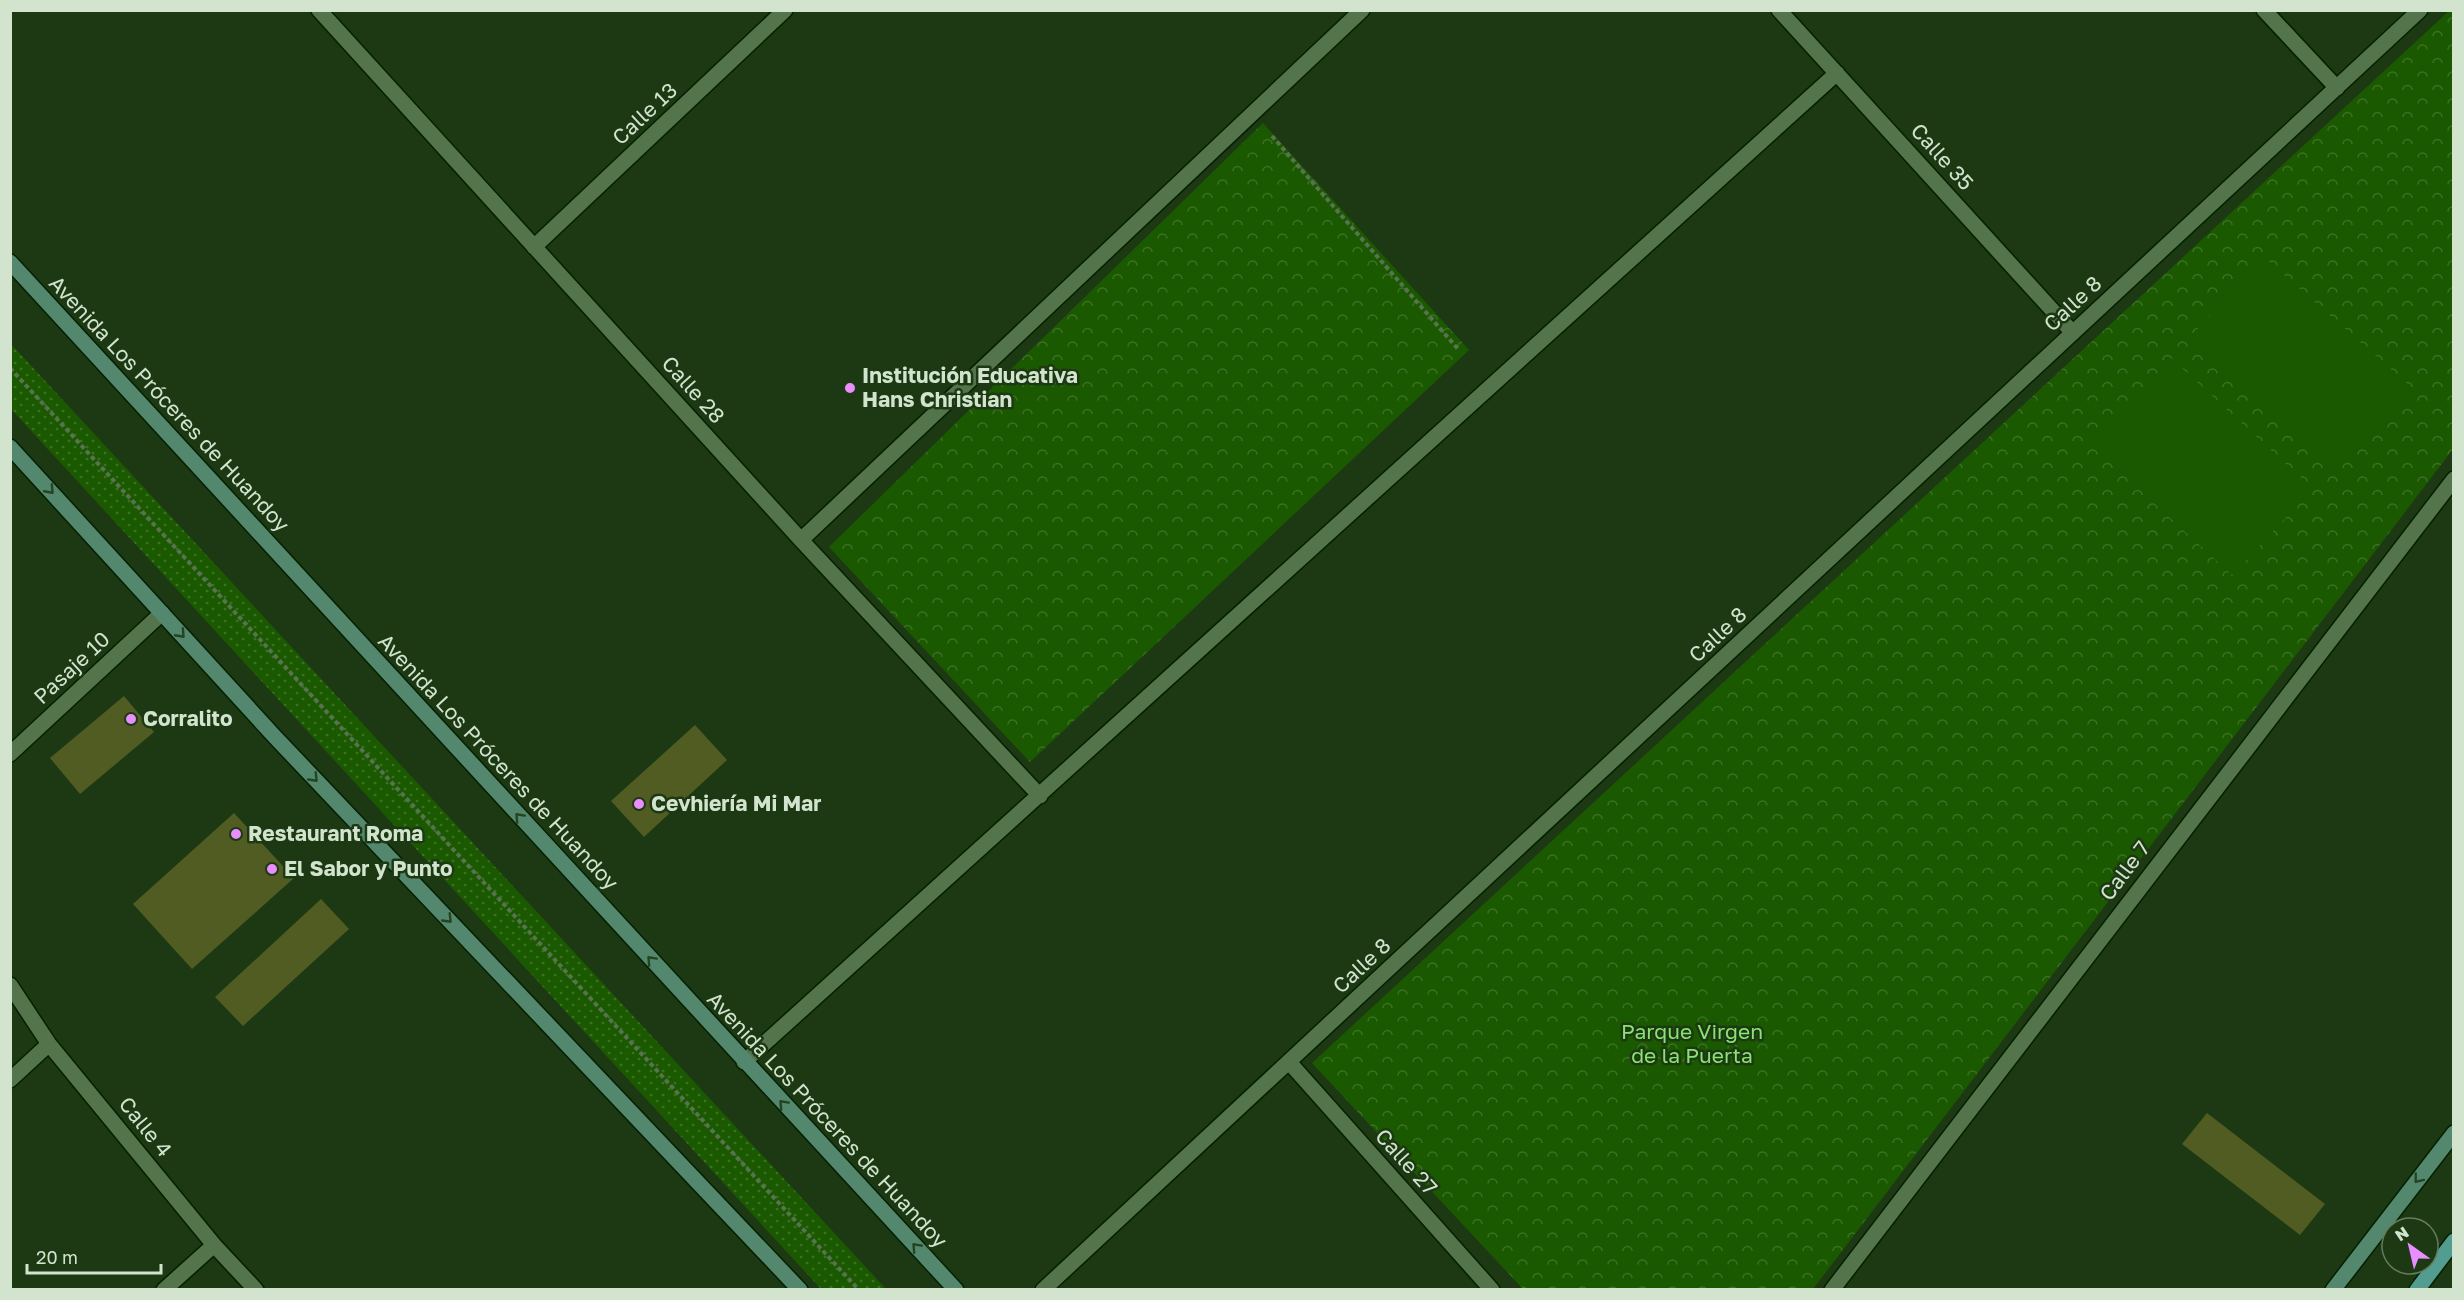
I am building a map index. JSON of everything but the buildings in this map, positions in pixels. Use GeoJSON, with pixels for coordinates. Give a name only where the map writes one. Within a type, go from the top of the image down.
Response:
{"type":"FeatureCollection","features":[{"type":"Feature","properties":{"kind":"main road","name":"Avenida Los Próceres de Huandoy"},"geometry":{"type":"LineString","coordinates":[[10,262],[956,1290]]}},
{"type":"Feature","properties":{"kind":"main road"},"geometry":{"type":"LineString","coordinates":[[10,447],[275,737],[800,1290]]}},
{"type":"Feature","properties":{"kind":"main road"},"geometry":{"type":"LineString","coordinates":[[2333,1290],[2454,1133]]}},
{"type":"Feature","properties":{"kind":"main road"},"geometry":{"type":"LineString","coordinates":[[2417,1290],[2454,1241]]}},
{"type":"Feature","properties":{"kind":"street","name":"Calle 28"},"geometry":{"type":"LineString","coordinates":[[319,10],[801,540],[1040,796]]}},
{"type":"Feature","properties":{"kind":"street","name":"Calle 13"},"geometry":{"type":"LineString","coordinates":[[534,247],[784,10]]}},
{"type":"Feature","properties":{"kind":"street"},"geometry":{"type":"LineString","coordinates":[[801,540],[1362,10]]}},
{"type":"Feature","properties":{"kind":"street","name":"Calle 35"},"geometry":{"type":"LineString","coordinates":[[1779,10],[2073,333]]}},
{"type":"Feature","properties":{"kind":"street"},"geometry":{"type":"LineString","coordinates":[[2264,10],[2337,88]]}},
{"type":"Feature","properties":{"kind":"street","name":"Calle 8"},"geometry":{"type":"LineString","coordinates":[[1043,1290],[2420,10]]}},
{"type":"Feature","properties":{"kind":"street"},"geometry":{"type":"LineString","coordinates":[[744,1062],[1837,73]]}},
{"type":"Feature","properties":{"kind":"street","name":"Calle 7"},"geometry":{"type":"LineString","coordinates":[[1832,1290],[2454,479]]}},
{"type":"Feature","properties":{"kind":"street","name":"Pasaje 10"},"geometry":{"type":"LineString","coordinates":[[10,754],[162,613]]}},
{"type":"Feature","properties":{"kind":"street","name":"Calle 4"},"geometry":{"type":"LineString","coordinates":[[10,985],[50,1044],[214,1245],[256,1290]]}},
{"type":"Feature","properties":{"kind":"street"},"geometry":{"type":"LineString","coordinates":[[10,1080],[50,1044]]}},
{"type":"Feature","properties":{"kind":"street","name":"Calle 27"},"geometry":{"type":"LineString","coordinates":[[1289,1062],[1492,1290]]}},
{"type":"Feature","properties":{"kind":"street"},"geometry":{"type":"LineString","coordinates":[[164,1290],[214,1245]]}},
{"type":"Feature","properties":{"kind":"path"},"geometry":{"type":"LineString","coordinates":[[1268,131],[1458,349]]}},
{"type":"Feature","properties":{"kind":"path"},"geometry":{"type":"LineString","coordinates":[[10,368],[859,1290]]}},
{"type":"Feature","properties":{"kind":"green space","name":"Parque Virgen de la Puerta"},"geometry":{"type":"Polygon","coordinates":[[[2449,11],[2453,11],[2453,449],[1813,1289],[1523,1289],[1312,1063],[2449,11]]]}},
{"type":"Feature","properties":{"kind":"green space"},"geometry":{"type":"Polygon","coordinates":[[[1263,123],[1469,350],[1030,762],[829,547],[1263,123]]]}},
{"type":"Feature","properties":{"kind":"green space"},"geometry":{"type":"Polygon","coordinates":[[[2262,256],[2411,387],[2335,474],[2186,342],[2262,256]]]}},
{"type":"Feature","properties":{"kind":"green space"},"geometry":{"type":"Polygon","coordinates":[[[11,344],[886,1289],[821,1289],[11,409],[11,344]]]}},
{"type":"Feature","properties":{"kind":"green space"},"geometry":{"type":"Polygon","coordinates":[[[2171,358],[2313,489],[2232,575],[2091,445],[2171,358]]]}},
{"type":"Feature","properties":{"kind":"place","name":"Institución Educativa Hans Christian"},"geometry":{"type":"Point","coordinates":[850,388]}},
{"type":"Feature","properties":{"kind":"place","name":"Corralito"},"geometry":{"type":"Point","coordinates":[131,719]}},
{"type":"Feature","properties":{"kind":"place","name":"Cevhiería Mi Mar"},"geometry":{"type":"Point","coordinates":[639,804]}},
{"type":"Feature","properties":{"kind":"place","name":"Restaurant Roma"},"geometry":{"type":"Point","coordinates":[236,834]}},
{"type":"Feature","properties":{"kind":"place","name":"El Sabor y Punto"},"geometry":{"type":"Point","coordinates":[272,869]}}]}
